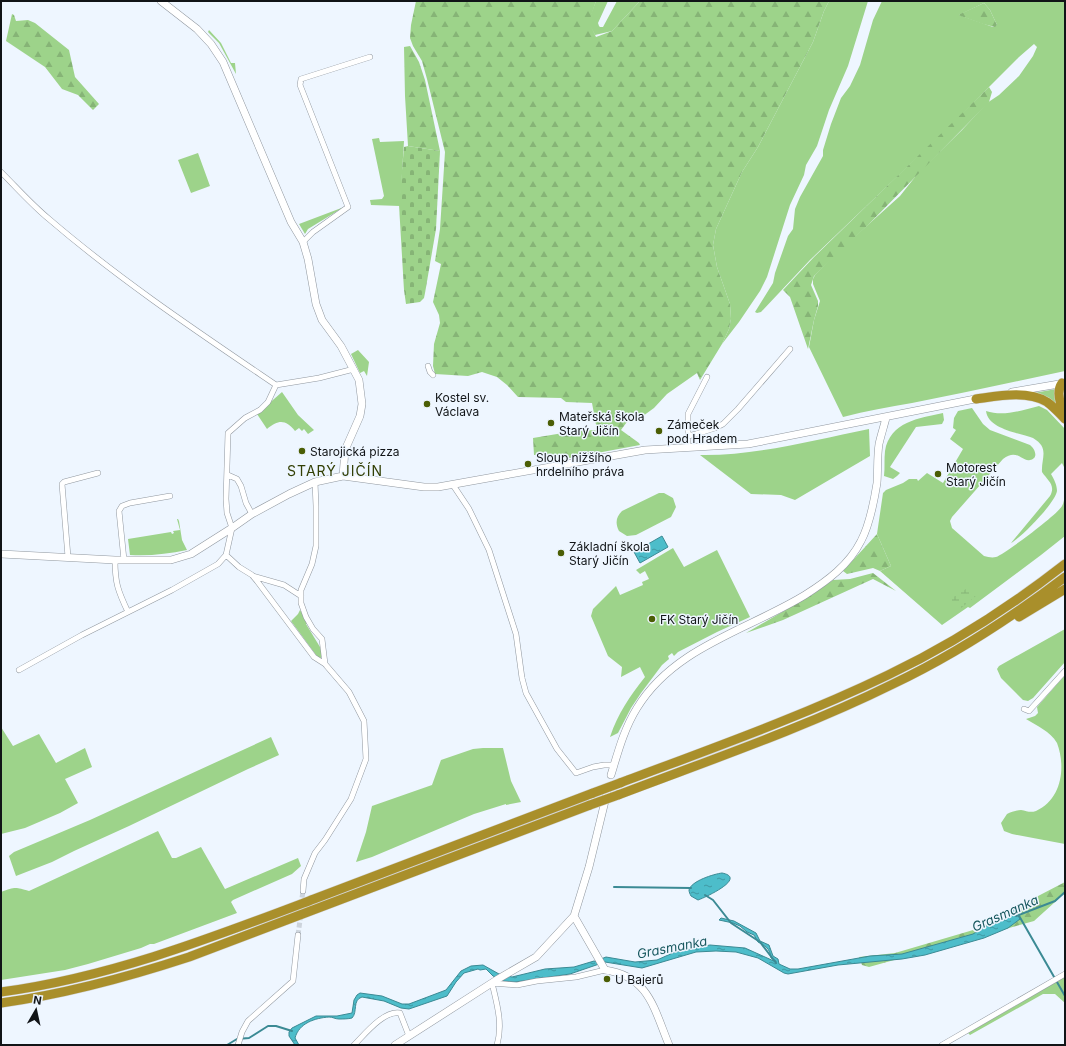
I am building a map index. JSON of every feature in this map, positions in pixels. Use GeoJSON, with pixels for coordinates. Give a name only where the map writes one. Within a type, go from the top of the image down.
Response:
{"type":"FeatureCollection","features":[{"type":"Feature","properties":{"kind":"highway"},"geometry":{"type":"LineString","coordinates":[[1064,384],[1059,389],[1059,397],[1065,413]]}},
{"type":"Feature","properties":{"kind":"highway"},"geometry":{"type":"LineString","coordinates":[[976,399],[1024,395],[1036,397],[1050,404],[1065,419]]}},
{"type":"Feature","properties":{"kind":"highway"},"geometry":{"type":"LineString","coordinates":[[1,992],[43,985],[103,972],[186,947],[791,718],[840,698],[888,675],[966,633],[1020,597],[1063,565]]}},
{"type":"Feature","properties":{"kind":"highway"},"geometry":{"type":"LineString","coordinates":[[1,1003],[83,988],[190,957],[794,728],[844,707],[915,673],[971,641],[1026,606],[1065,577]]}},
{"type":"Feature","properties":{"kind":"highway"},"geometry":{"type":"LineString","coordinates":[[971,641],[1032,610],[1065,589]]}},
{"type":"Feature","properties":{"kind":"street"},"geometry":{"type":"LineString","coordinates":[[161,1],[197,29],[212,44],[223,62],[291,222],[302,242],[308,258],[316,304],[322,320],[341,346],[359,380],[362,404],[360,416],[345,450],[343,476]]}},
{"type":"Feature","properties":{"kind":"street"},"geometry":{"type":"LineString","coordinates":[[302,242],[313,232],[348,207],[300,85],[301,79],[370,57]]}},
{"type":"Feature","properties":{"kind":"street"},"geometry":{"type":"LineString","coordinates":[[1,172],[48,218],[90,253],[180,320],[276,385],[319,378],[354,369]]}},
{"type":"Feature","properties":{"kind":"street"},"geometry":{"type":"LineString","coordinates":[[688,436],[723,424],[738,410],[790,349]]}},
{"type":"Feature","properties":{"kind":"street"},"geometry":{"type":"LineString","coordinates":[[428,366],[433,375]]}},
{"type":"Feature","properties":{"kind":"street"},"geometry":{"type":"LineString","coordinates":[[688,447],[688,414],[708,377]]}},
{"type":"Feature","properties":{"kind":"street"},"geometry":{"type":"LineString","coordinates":[[1,554],[166,561],[191,554],[252,514],[289,494],[315,482],[343,476],[424,487],[453,485],[645,450],[748,444],[886,418],[976,399],[1064,384]]}},
{"type":"Feature","properties":{"kind":"street"},"geometry":{"type":"LineString","coordinates":[[19,670],[82,635],[218,564],[226,555],[232,528],[227,513],[228,433],[245,418],[260,410],[268,402],[276,385]]}},
{"type":"Feature","properties":{"kind":"street"},"geometry":{"type":"LineString","coordinates":[[611,775],[625,731],[638,707],[658,681],[677,664],[700,648],[785,607],[811,591],[829,578],[850,559],[862,541],[871,513],[877,484],[879,444],[886,418]]}},
{"type":"Feature","properties":{"kind":"street"},"geometry":{"type":"LineString","coordinates":[[68,557],[62,484],[64,482],[98,473]]}},
{"type":"Feature","properties":{"kind":"street"},"geometry":{"type":"LineString","coordinates":[[228,476],[237,479],[242,486],[246,504],[252,514]]}},
{"type":"Feature","properties":{"kind":"street"},"geometry":{"type":"LineString","coordinates":[[315,482],[316,546],[312,564],[301,590],[301,603],[306,617],[313,629],[322,639],[325,664]]}},
{"type":"Feature","properties":{"kind":"street"},"geometry":{"type":"LineString","coordinates":[[453,485],[469,509],[489,550],[516,634],[522,678],[526,692],[557,749],[576,773],[593,767],[614,765]]}},
{"type":"Feature","properties":{"kind":"street"},"geometry":{"type":"LineString","coordinates":[[124,560],[119,511],[122,506],[130,503],[170,496]]}},
{"type":"Feature","properties":{"kind":"street"},"geometry":{"type":"LineString","coordinates":[[226,555],[239,567],[252,575],[284,585],[301,596]]}},
{"type":"Feature","properties":{"kind":"street"},"geometry":{"type":"LineString","coordinates":[[115,560],[117,589],[128,612]]}},
{"type":"Feature","properties":{"kind":"street"},"geometry":{"type":"LineString","coordinates":[[252,575],[314,657],[325,664],[349,692],[364,721],[366,759],[351,799],[315,853],[304,879],[303,891]]}},
{"type":"Feature","properties":{"kind":"street"},"geometry":{"type":"LineString","coordinates":[[1024,709],[1029,711],[1065,671]]}},
{"type":"Feature","properties":{"kind":"street"},"geometry":{"type":"LineString","coordinates":[[395,1045],[495,981],[536,958],[574,916],[590,867],[607,793]]}},
{"type":"Feature","properties":{"kind":"street"},"geometry":{"type":"LineString","coordinates":[[574,916],[602,966],[633,978],[649,995],[669,1045]]}},
{"type":"Feature","properties":{"kind":"street"},"geometry":{"type":"LineString","coordinates":[[238,1044],[248,1021],[293,981],[298,935]]}},
{"type":"Feature","properties":{"kind":"street"},"geometry":{"type":"LineString","coordinates":[[495,981],[517,985],[537,981],[576,977],[602,966]]}},
{"type":"Feature","properties":{"kind":"street"},"geometry":{"type":"LineString","coordinates":[[942,1045],[1065,974]]}},
{"type":"Feature","properties":{"kind":"street"},"geometry":{"type":"LineString","coordinates":[[495,981],[500,1022],[500,1038],[498,1045]]}},
{"type":"Feature","properties":{"kind":"street"},"geometry":{"type":"LineString","coordinates":[[354,1045],[386,1016],[395,1012],[400,1013],[409,1036]]}},
{"type":"Feature","properties":{"kind":"green space"},"geometry":{"type":"Polygon","coordinates":[[[416,1],[596,1],[589,22],[596,37],[612,31],[640,1],[829,1],[813,42],[758,147],[742,172],[716,229],[713,245],[717,267],[730,304],[731,319],[729,329],[722,344],[700,380],[697,373],[667,394],[654,408],[643,416],[635,411],[621,430],[640,445],[570,458],[558,455],[534,455],[533,438],[575,431],[597,430],[592,403],[566,402],[561,398],[518,397],[497,377],[482,372],[468,376],[435,374],[433,366],[434,344],[440,323],[439,315],[433,302],[441,264],[435,261],[440,229],[445,152],[422,61],[410,38],[416,1]]]}},
{"type":"Feature","properties":{"kind":"green space"},"geometry":{"type":"Polygon","coordinates":[[[596,1],[608,1],[598,23],[600,27],[603,27],[617,1],[640,1],[612,31],[595,35],[588,22],[596,1]]]}},
{"type":"Feature","properties":{"kind":"green space"},"geometry":{"type":"Polygon","coordinates":[[[829,1],[868,1],[848,66],[829,110],[817,146],[806,165],[804,175],[790,205],[767,277],[760,291],[722,344],[729,329],[731,319],[730,304],[717,267],[713,245],[716,229],[742,172],[758,147],[813,42],[829,1]]]}},
{"type":"Feature","properties":{"kind":"green space"},"geometry":{"type":"Polygon","coordinates":[[[882,1],[1065,1],[1065,371],[843,417],[809,347],[814,320],[820,301],[813,284],[815,275],[840,250],[900,196],[919,172],[987,103],[999,95],[1019,76],[1033,56],[1037,47],[1034,44],[810,260],[761,312],[755,312],[773,283],[788,236],[793,229],[795,209],[823,156],[823,150],[831,124],[841,98],[850,86],[860,65],[873,20],[882,1]],[[984,3],[959,15],[993,27],[997,25],[990,10],[984,3]]]}},
{"type":"Feature","properties":{"kind":"green space"},"geometry":{"type":"Polygon","coordinates":[[[984,3],[990,10],[997,25],[995,27],[958,15],[984,3]]]}},
{"type":"Feature","properties":{"kind":"green space"},"geometry":{"type":"Polygon","coordinates":[[[12,14],[14,15],[16,21],[28,20],[35,23],[69,50],[75,77],[99,104],[93,110],[78,95],[62,89],[45,67],[6,41],[12,14]]]}},
{"type":"Feature","properties":{"kind":"green space"},"geometry":{"type":"Polygon","coordinates":[[[209,30],[221,43],[231,63],[235,63],[236,74],[219,43],[208,32],[209,30]]]}},
{"type":"Feature","properties":{"kind":"green space"},"geometry":{"type":"Polygon","coordinates":[[[410,46],[419,62],[425,80],[440,151],[408,146],[404,47],[410,46]]]}},
{"type":"Feature","properties":{"kind":"green space"},"geometry":{"type":"Polygon","coordinates":[[[989,87],[992,92],[989,102],[869,224],[814,276],[811,285],[818,301],[818,306],[808,349],[790,297],[783,290],[814,257],[989,87]]]}},
{"type":"Feature","properties":{"kind":"green space"},"geometry":{"type":"Polygon","coordinates":[[[379,138],[380,142],[404,141],[400,206],[371,205],[370,200],[382,199],[384,196],[372,139],[379,138]]]}},
{"type":"Feature","properties":{"kind":"green space"},"geometry":{"type":"Polygon","coordinates":[[[408,146],[440,151],[436,229],[424,298],[420,302],[406,304],[399,205],[404,147],[408,146]]]}},
{"type":"Feature","properties":{"kind":"green space"},"geometry":{"type":"Polygon","coordinates":[[[198,153],[210,186],[191,193],[178,160],[198,153]]]}},
{"type":"Feature","properties":{"kind":"green space"},"geometry":{"type":"Polygon","coordinates":[[[344,207],[308,229],[305,234],[299,224],[344,207]]]}},
{"type":"Feature","properties":{"kind":"green space"},"geometry":{"type":"Polygon","coordinates":[[[358,350],[369,362],[367,376],[364,371],[360,373],[351,354],[358,350]]]}},
{"type":"Feature","properties":{"kind":"green space"},"geometry":{"type":"Polygon","coordinates":[[[1056,389],[1061,409],[1034,393],[1056,389]]]}},
{"type":"Feature","properties":{"kind":"green space"},"geometry":{"type":"Polygon","coordinates":[[[282,392],[298,415],[314,430],[308,434],[304,429],[302,431],[299,428],[295,431],[292,427],[282,422],[279,422],[267,429],[257,414],[282,392]]]}},
{"type":"Feature","properties":{"kind":"green space"},"geometry":{"type":"Polygon","coordinates":[[[1039,406],[1047,410],[1065,429],[1065,469],[1062,463],[1051,474],[1057,491],[1051,503],[1030,527],[1011,543],[1050,496],[1052,486],[1042,472],[1044,454],[1043,449],[1038,442],[1033,438],[998,426],[988,417],[986,411],[993,413],[1006,413],[1039,406]]]}},
{"type":"Feature","properties":{"kind":"green space"},"geometry":{"type":"Polygon","coordinates":[[[972,408],[983,424],[990,430],[1030,445],[1035,451],[1035,455],[1033,459],[1030,460],[1016,455],[1008,456],[1003,459],[952,517],[950,521],[952,528],[984,556],[996,557],[1042,525],[1058,511],[1064,502],[1065,494],[1065,536],[970,608],[968,607],[942,625],[880,571],[891,566],[877,534],[883,493],[886,490],[909,479],[917,479],[918,481],[927,473],[943,483],[963,449],[950,439],[956,430],[953,428],[954,418],[958,411],[972,408]]]}},
{"type":"Feature","properties":{"kind":"green space"},"geometry":{"type":"Polygon","coordinates":[[[943,413],[944,420],[942,424],[916,427],[890,467],[900,473],[893,479],[884,476],[885,451],[888,441],[893,434],[907,423],[943,413]]]}},
{"type":"Feature","properties":{"kind":"green space"},"geometry":{"type":"Polygon","coordinates":[[[869,429],[870,456],[795,500],[781,495],[751,494],[700,455],[721,455],[764,450],[869,429]]]}},
{"type":"Feature","properties":{"kind":"green space"},"geometry":{"type":"Polygon","coordinates":[[[659,493],[664,493],[673,498],[676,507],[671,517],[636,535],[627,536],[619,531],[617,520],[622,511],[659,493]]]}},
{"type":"Feature","properties":{"kind":"green space"},"geometry":{"type":"Polygon","coordinates":[[[177,519],[179,521],[182,540],[187,550],[173,553],[130,555],[128,539],[171,532],[172,534],[174,533],[173,531],[180,530],[177,519]]]}},
{"type":"Feature","properties":{"kind":"green space"},"geometry":{"type":"Polygon","coordinates":[[[877,534],[891,566],[880,571],[873,568],[847,574],[843,571],[877,534]]]}},
{"type":"Feature","properties":{"kind":"green space"},"geometry":{"type":"Polygon","coordinates":[[[673,548],[684,567],[717,550],[750,617],[678,652],[674,656],[672,653],[668,656],[669,659],[662,665],[631,708],[618,733],[610,737],[625,705],[645,677],[640,667],[621,677],[622,667],[608,656],[591,616],[593,609],[616,586],[620,595],[643,585],[642,582],[649,579],[645,571],[640,574],[636,570],[673,548]]]}},
{"type":"Feature","properties":{"kind":"green space"},"geometry":{"type":"Polygon","coordinates":[[[873,573],[896,591],[873,579],[783,620],[746,633],[813,594],[833,580],[850,579],[873,573]]]}},
{"type":"Feature","properties":{"kind":"green space"},"geometry":{"type":"Polygon","coordinates":[[[969,587],[972,587],[977,595],[960,609],[954,606],[952,598],[969,587]]]}},
{"type":"Feature","properties":{"kind":"green space"},"geometry":{"type":"Polygon","coordinates":[[[300,610],[308,623],[306,624],[320,647],[323,656],[319,659],[291,621],[300,610]]]}},
{"type":"Feature","properties":{"kind":"green space"},"geometry":{"type":"Polygon","coordinates":[[[1065,629],[1065,662],[1033,698],[1028,701],[1023,700],[1001,678],[997,669],[999,666],[1065,629]]]}},
{"type":"Feature","properties":{"kind":"green space"},"geometry":{"type":"Polygon","coordinates":[[[1065,675],[1065,844],[1012,834],[1004,831],[1001,823],[1007,814],[1012,812],[1018,810],[1030,812],[1036,811],[1045,806],[1052,799],[1060,782],[1061,762],[1057,743],[1047,732],[1026,719],[1035,716],[1038,713],[1037,707],[1065,675]]]}},
{"type":"Feature","properties":{"kind":"green space"},"geometry":{"type":"Polygon","coordinates":[[[1,727],[13,746],[39,734],[56,763],[85,748],[92,767],[65,779],[78,803],[60,813],[25,828],[1,834],[1,727]]]}},
{"type":"Feature","properties":{"kind":"green space"},"geometry":{"type":"Polygon","coordinates":[[[271,737],[279,755],[52,862],[16,876],[9,856],[14,852],[90,820],[271,737]]]}},
{"type":"Feature","properties":{"kind":"green space"},"geometry":{"type":"Polygon","coordinates":[[[503,748],[511,781],[521,802],[506,804],[474,814],[372,857],[356,862],[366,832],[372,806],[432,785],[441,760],[473,749],[503,748]]]}},
{"type":"Feature","properties":{"kind":"green space"},"geometry":{"type":"Polygon","coordinates":[[[158,831],[172,858],[176,858],[201,847],[225,889],[298,858],[301,866],[292,874],[233,900],[231,902],[237,913],[154,944],[88,964],[65,970],[1,980],[1,892],[15,888],[29,891],[158,831]]]}},
{"type":"Feature","properties":{"kind":"green space"},"geometry":{"type":"Polygon","coordinates":[[[1065,882],[1065,893],[1034,921],[869,967],[862,965],[859,957],[895,953],[980,928],[994,919],[1065,882]]]}},
{"type":"Feature","properties":{"kind":"green space"},"geometry":{"type":"Polygon","coordinates":[[[1065,977],[1065,1003],[1055,994],[1043,994],[970,1035],[968,1033],[1065,977]]]}},
{"type":"Feature","properties":{"kind":"water"},"geometry":{"type":"Polygon","coordinates":[[[662,536],[668,547],[640,563],[634,552],[662,536]]]}},
{"type":"Feature","properties":{"kind":"water"},"geometry":{"type":"Polygon","coordinates":[[[722,873],[729,876],[730,879],[722,888],[698,900],[691,896],[689,890],[698,881],[709,876],[722,873]]]}},
{"type":"Feature","properties":{"kind":"water"},"geometry":{"type":"Polygon","coordinates":[[[1015,909],[1020,919],[1008,928],[984,938],[925,955],[902,959],[838,965],[788,974],[758,958],[736,952],[716,951],[696,952],[642,968],[605,962],[570,974],[515,982],[504,981],[493,976],[486,969],[478,969],[464,973],[447,996],[409,1009],[401,1008],[384,1001],[362,997],[356,1003],[355,1013],[352,1018],[339,1019],[329,1017],[308,1022],[300,1029],[295,1038],[299,1045],[295,1045],[289,1036],[289,1032],[292,1028],[316,1016],[337,1016],[352,1013],[354,1000],[360,993],[382,996],[402,1004],[409,1004],[446,990],[461,971],[471,966],[483,965],[499,974],[512,977],[545,969],[574,967],[594,961],[598,962],[606,957],[635,962],[657,960],[675,952],[710,945],[745,948],[776,962],[771,958],[765,946],[758,942],[754,935],[733,923],[719,920],[721,918],[734,921],[756,933],[760,941],[769,945],[773,956],[778,959],[779,964],[790,969],[798,969],[870,956],[902,954],[973,934],[1015,909]]]}},
{"type":"Feature","properties":{"kind":"waterway"},"geometry":{"type":"LineString","coordinates":[[614,887],[691,888]]}},
{"type":"Feature","properties":{"kind":"waterway","name":"Grasmanka"},"geometry":{"type":"LineString","coordinates":[[1016,916],[1055,901],[1065,892]]}},
{"type":"Feature","properties":{"kind":"waterway"},"geometry":{"type":"LineString","coordinates":[[705,895],[713,900],[731,923],[760,942],[776,963]]}},
{"type":"Feature","properties":{"kind":"waterway"},"geometry":{"type":"LineString","coordinates":[[1018,914],[1065,996]]}},
{"type":"Feature","properties":{"kind":"waterway"},"geometry":{"type":"LineString","coordinates":[[227,1045],[237,1039],[249,1038],[268,1026],[276,1026],[292,1031]]}},
{"type":"Feature","properties":{"kind":"tunnel"},"geometry":{"type":"LineString","coordinates":[[301,905],[303,891]]}},
{"type":"Feature","properties":{"kind":"tunnel"},"geometry":{"type":"LineString","coordinates":[[298,935],[301,913]]}},
{"type":"Feature","properties":{"kind":"place","name":"Kostel sv. Václava"},"geometry":{"type":"Point","coordinates":[427,404]}},
{"type":"Feature","properties":{"kind":"place","name":"Mateřská škola Starý Jičín"},"geometry":{"type":"Point","coordinates":[551,423]}},
{"type":"Feature","properties":{"kind":"place","name":"Zámeček pod Hradem"},"geometry":{"type":"Point","coordinates":[659,431]}},
{"type":"Feature","properties":{"kind":"place","name":"Starojická pizza"},"geometry":{"type":"Point","coordinates":[302,451]}},
{"type":"Feature","properties":{"kind":"place","name":"Sloup nižšího hrdelního práva"},"geometry":{"type":"Point","coordinates":[528,464]}},
{"type":"Feature","properties":{"kind":"place","name":"Motorest Starý Jičín"},"geometry":{"type":"Point","coordinates":[938,474]}},
{"type":"Feature","properties":{"kind":"place","name":"Základní škola Starý Jičín"},"geometry":{"type":"Point","coordinates":[561,553]}},
{"type":"Feature","properties":{"kind":"place","name":"FK Starý Jičín"},"geometry":{"type":"Point","coordinates":[652,619]}},
{"type":"Feature","properties":{"kind":"place","name":"U Bajerů"},"geometry":{"type":"Point","coordinates":[607,979]}},
{"type":"Feature","properties":{"kind":"district","name":"STARÝ JIČÍN"},"geometry":{"type":"Point","coordinates":[335,470]}}]}
